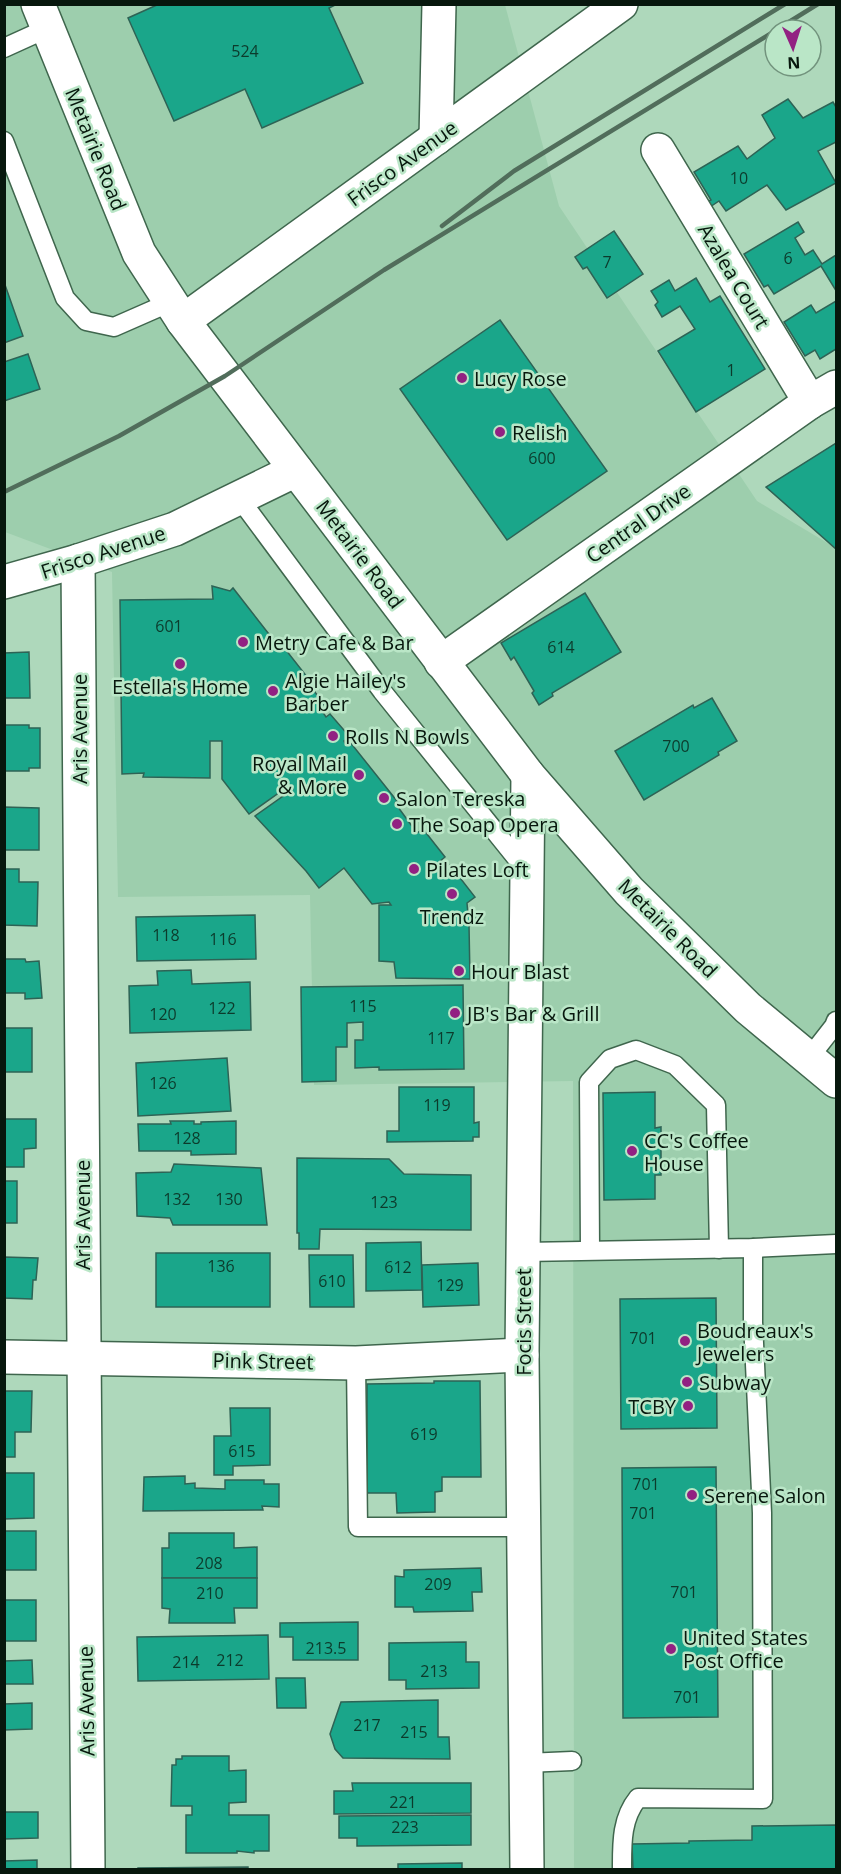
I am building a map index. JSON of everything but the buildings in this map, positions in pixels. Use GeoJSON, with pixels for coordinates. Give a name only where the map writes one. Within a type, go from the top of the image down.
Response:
{"type":"FeatureCollection","features":[{"type":"Feature","properties":{"kind":"street"},"geometry":{"type":"LineString","coordinates":[[436,138],[439,4]]}},
{"type":"Feature","properties":{"kind":"street","name":"Frisco Avenue"},"geometry":{"type":"LineString","coordinates":[[177,311],[436,138],[621,4]]}},
{"type":"Feature","properties":{"kind":"street","name":"Metairie Road"},"geometry":{"type":"LineString","coordinates":[[43,16],[139,253],[177,311],[528,775],[629,891],[748,1008],[837,1081]]}},
{"type":"Feature","properties":{"kind":"street","name":"Azalea Court"},"geometry":{"type":"LineString","coordinates":[[658,150],[823,394]]}},
{"type":"Feature","properties":{"kind":"street","name":"Central Drive"},"geometry":{"type":"LineString","coordinates":[[441,662],[823,394]]}},
{"type":"Feature","properties":{"kind":"street","name":"Frisco Avenue"},"geometry":{"type":"LineString","coordinates":[[4,582],[78,561],[175,529],[296,470]]}},
{"type":"Feature","properties":{"kind":"street","name":"Aris Avenue"},"geometry":{"type":"LineString","coordinates":[[78,561],[88,1869]]}},
{"type":"Feature","properties":{"kind":"street","name":"Focis Street"},"geometry":{"type":"LineString","coordinates":[[527,1869],[522,1355],[528,775]]}},
{"type":"Feature","properties":{"kind":"street","name":"Pink Street"},"geometry":{"type":"LineString","coordinates":[[4,1357],[357,1363],[522,1355]]}},
{"type":"Feature","properties":{"kind":"lane"},"geometry":{"type":"LineString","coordinates":[[4,48],[43,16]]}},
{"type":"Feature","properties":{"kind":"lane"},"geometry":{"type":"LineString","coordinates":[[4,141],[65,298],[86,321],[114,327],[177,311]]}},
{"type":"Feature","properties":{"kind":"lane"},"geometry":{"type":"LineString","coordinates":[[239,498],[382,691],[527,872]]}},
{"type":"Feature","properties":{"kind":"lane"},"geometry":{"type":"LineString","coordinates":[[809,1058],[837,1021]]}},
{"type":"Feature","properties":{"kind":"lane"},"geometry":{"type":"LineString","coordinates":[[590,1250],[590,1082],[610,1059],[636,1050],[675,1065],[716,1105],[719,1249]]}},
{"type":"Feature","properties":{"kind":"lane"},"geometry":{"type":"LineString","coordinates":[[524,1252],[719,1249],[837,1244]]}},
{"type":"Feature","properties":{"kind":"lane"},"geometry":{"type":"LineString","coordinates":[[622,1869],[622,1835],[630,1808],[638,1798],[763,1799],[762,1513],[753,1322],[753,1248]]}},
{"type":"Feature","properties":{"kind":"lane"},"geometry":{"type":"LineString","coordinates":[[357,1363],[358,1527],[523,1527]]}},
{"type":"Feature","properties":{"kind":"lane"},"geometry":{"type":"LineString","coordinates":[[526,1763],[572,1761]]}},
{"type":"Feature","properties":{"kind":"shaded area"},"geometry":{"type":"Polygon","coordinates":[[[4,5],[505,5],[559,206],[757,501],[836,548],[836,1869],[574,1869],[573,1081],[314,1085],[310,895],[118,897],[112,572],[5,532],[4,5]]]}},
{"type":"Feature","properties":{"kind":"railway"},"geometry":{"type":"LineString","coordinates":[[442,226],[514,171],[785,4]]}},
{"type":"Feature","properties":{"kind":"railway"},"geometry":{"type":"LineString","coordinates":[[795,18],[818,4]]}},
{"type":"Feature","properties":{"kind":"railway"},"geometry":{"type":"LineString","coordinates":[[4,492],[119,436],[225,376],[384,270],[763,38]]}},
{"type":"Feature","properties":{"kind":"place","name":"Lucy Rose"},"geometry":{"type":"Point","coordinates":[462,378]}},
{"type":"Feature","properties":{"kind":"place","name":"Relish"},"geometry":{"type":"Point","coordinates":[500,432]}},
{"type":"Feature","properties":{"kind":"place","name":"Metry Cafe & Bar"},"geometry":{"type":"Point","coordinates":[243,642]}},
{"type":"Feature","properties":{"kind":"place","name":"Estella's Home"},"geometry":{"type":"Point","coordinates":[180,664]}},
{"type":"Feature","properties":{"kind":"place","name":"Algie Hailey's Barber"},"geometry":{"type":"Point","coordinates":[273,691]}},
{"type":"Feature","properties":{"kind":"place","name":"Rolls N Bowls"},"geometry":{"type":"Point","coordinates":[333,736]}},
{"type":"Feature","properties":{"kind":"place","name":"Royal Mail & More"},"geometry":{"type":"Point","coordinates":[359,775]}},
{"type":"Feature","properties":{"kind":"place","name":"Salon Tereska"},"geometry":{"type":"Point","coordinates":[384,798]}},
{"type":"Feature","properties":{"kind":"place","name":"The Soap Opera"},"geometry":{"type":"Point","coordinates":[397,824]}},
{"type":"Feature","properties":{"kind":"place","name":"Pilates Loft"},"geometry":{"type":"Point","coordinates":[414,869]}},
{"type":"Feature","properties":{"kind":"place","name":"Trendz"},"geometry":{"type":"Point","coordinates":[452,894]}},
{"type":"Feature","properties":{"kind":"place","name":"Hour Blast"},"geometry":{"type":"Point","coordinates":[459,971]}},
{"type":"Feature","properties":{"kind":"place","name":"JB's Bar & Grill"},"geometry":{"type":"Point","coordinates":[455,1013]}},
{"type":"Feature","properties":{"kind":"place","name":"CC's Coffee House"},"geometry":{"type":"Point","coordinates":[632,1151]}},
{"type":"Feature","properties":{"kind":"place","name":"Boudreaux's Jewelers"},"geometry":{"type":"Point","coordinates":[685,1341]}},
{"type":"Feature","properties":{"kind":"place","name":"Subway"},"geometry":{"type":"Point","coordinates":[687,1382]}},
{"type":"Feature","properties":{"kind":"place","name":"TCBY"},"geometry":{"type":"Point","coordinates":[688,1406]}},
{"type":"Feature","properties":{"kind":"place","name":"Serene Salon"},"geometry":{"type":"Point","coordinates":[692,1495]}},
{"type":"Feature","properties":{"kind":"place","name":"United States Post Office"},"geometry":{"type":"Point","coordinates":[671,1649]}}]}
